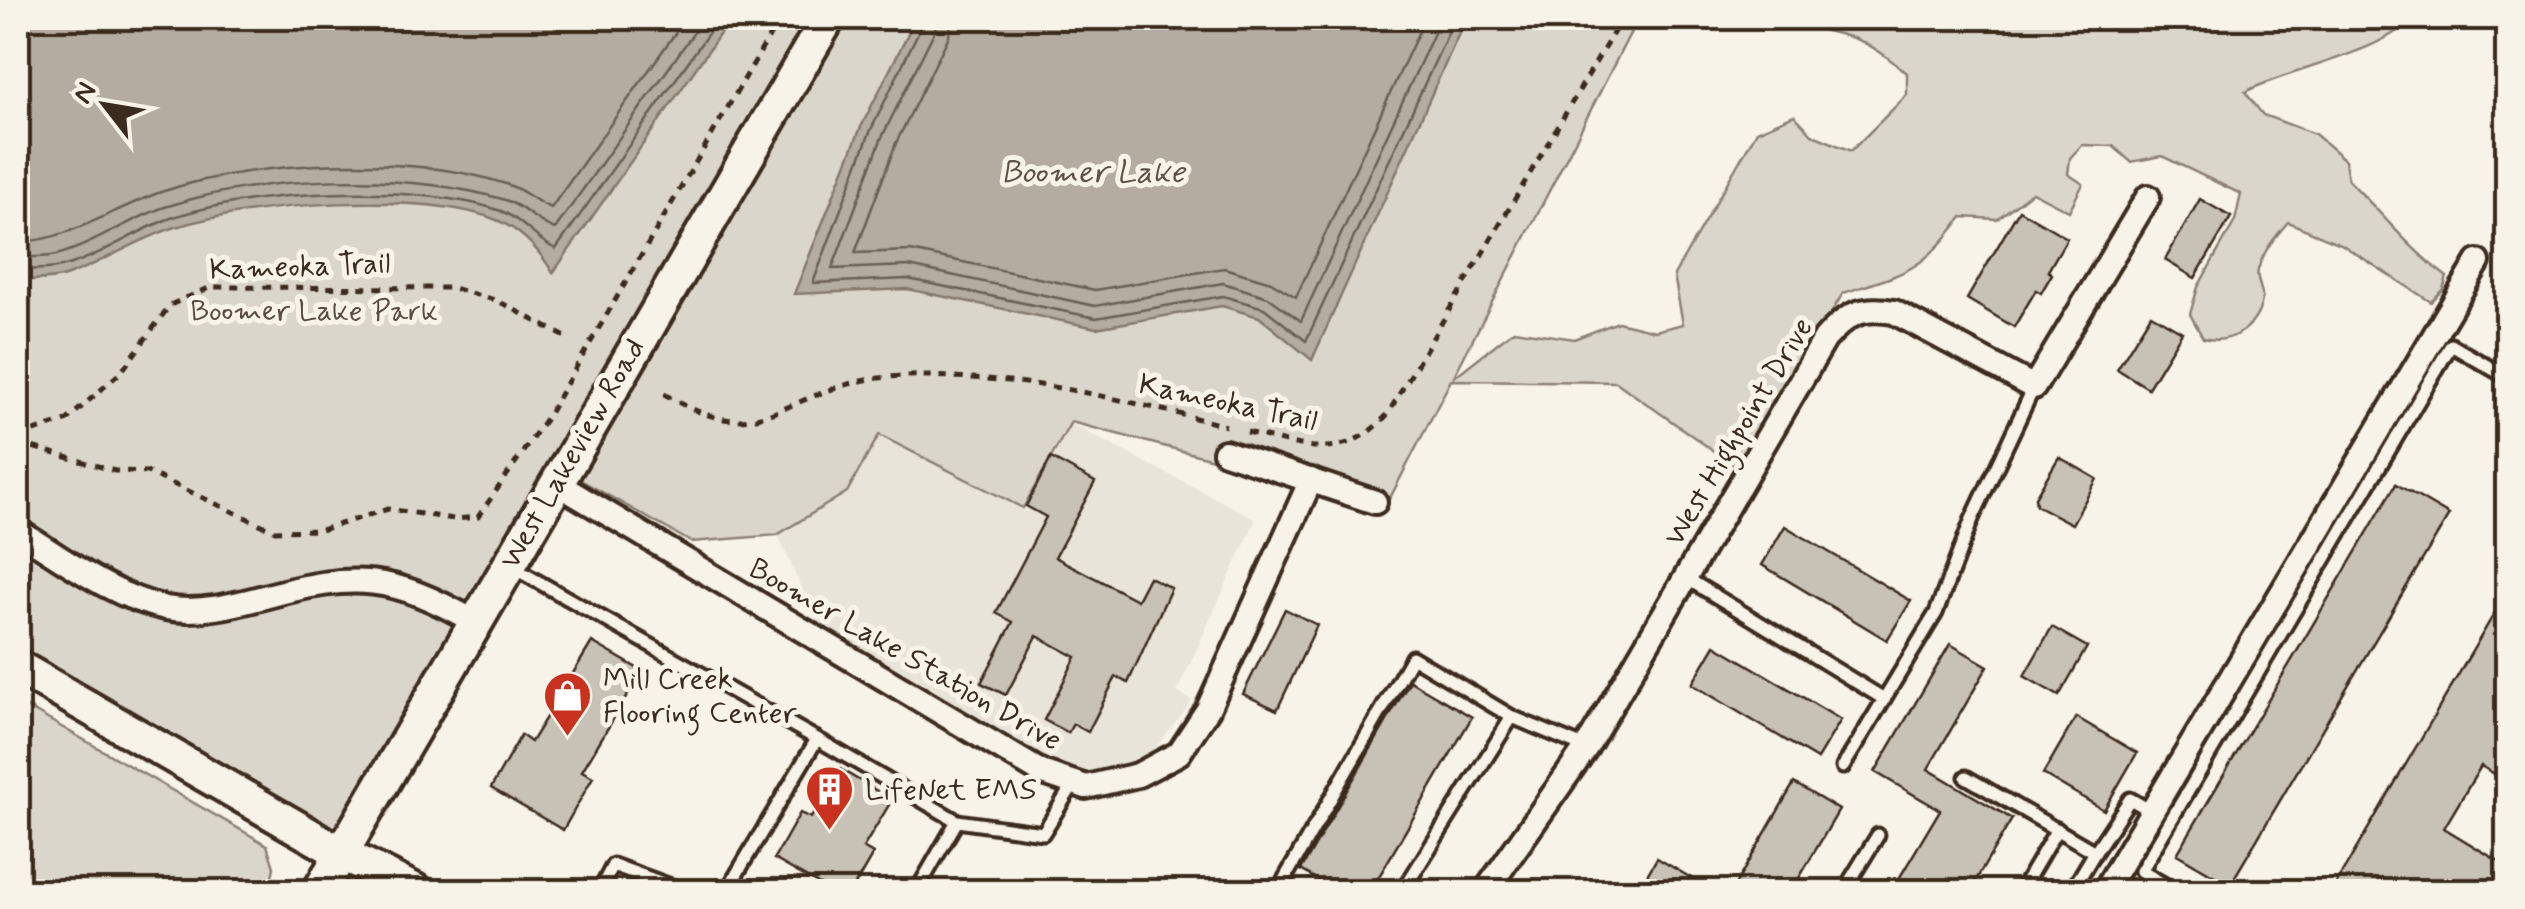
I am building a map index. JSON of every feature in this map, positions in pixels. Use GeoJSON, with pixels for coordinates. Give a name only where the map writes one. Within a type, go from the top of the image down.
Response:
{"type":"FeatureCollection","features":[{"type":"Feature","properties":{"kind":"main road","name":"West Lakeview Road"},"geometry":{"type":"LineString","coordinates":[[319,892],[828,18]]}},
{"type":"Feature","properties":{"kind":"main road"},"geometry":{"type":"LineString","coordinates":[[18,666],[341,853],[418,892]]}},
{"type":"Feature","properties":{"kind":"street"},"geometry":{"type":"LineString","coordinates":[[2034,387],[2148,197]]}},
{"type":"Feature","properties":{"kind":"street"},"geometry":{"type":"LineString","coordinates":[[2104,892],[2161,817],[2478,262]]}},
{"type":"Feature","properties":{"kind":"street","name":"West Highpoint Drive"},"geometry":{"type":"LineString","coordinates":[[1485,892],[1586,748],[1825,339],[1845,317],[1868,308],[1894,312],[2034,387]]}},
{"type":"Feature","properties":{"kind":"street"},"geometry":{"type":"LineString","coordinates":[[1225,452],[1375,502]]}},
{"type":"Feature","properties":{"kind":"street","name":"Boomer Lake Station Drive"},"geometry":{"type":"LineString","coordinates":[[556,484],[1041,772],[1086,787],[1138,776],[1179,753],[1208,709],[1311,480]]}},
{"type":"Feature","properties":{"kind":"street"},"geometry":{"type":"LineString","coordinates":[[18,531],[119,591],[169,609],[229,605],[352,580],[397,584],[475,622]]}},
{"type":"Feature","properties":{"kind":"lane"},"geometry":{"type":"LineString","coordinates":[[2177,892],[2141,870],[2161,817],[2451,345],[2508,378]]}},
{"type":"Feature","properties":{"kind":"lane"},"geometry":{"type":"LineString","coordinates":[[1843,767],[1936,613],[1972,519],[2034,387]]}},
{"type":"Feature","properties":{"kind":"lane"},"geometry":{"type":"LineString","coordinates":[[508,565],[958,820],[1042,832],[1074,783]]}},
{"type":"Feature","properties":{"kind":"lane"},"geometry":{"type":"LineString","coordinates":[[1686,578],[1884,699]]}},
{"type":"Feature","properties":{"kind":"lane"},"geometry":{"type":"LineString","coordinates":[[1276,892],[1412,657],[1512,718],[1586,748]]}},
{"type":"Feature","properties":{"kind":"lane"},"geometry":{"type":"LineString","coordinates":[[1402,892],[1512,718]]}},
{"type":"Feature","properties":{"kind":"lane"},"geometry":{"type":"LineString","coordinates":[[726,892],[817,739]]}},
{"type":"Feature","properties":{"kind":"lane"},"geometry":{"type":"LineString","coordinates":[[1966,777],[2095,852]]}},
{"type":"Feature","properties":{"kind":"lane"},"geometry":{"type":"LineString","coordinates":[[2071,892],[2130,800],[2161,817]]}},
{"type":"Feature","properties":{"kind":"lane"},"geometry":{"type":"LineString","coordinates":[[916,892],[958,820]]}},
{"type":"Feature","properties":{"kind":"lane"},"geometry":{"type":"LineString","coordinates":[[2020,892],[2057,829]]}},
{"type":"Feature","properties":{"kind":"lane"},"geometry":{"type":"LineString","coordinates":[[1843,892],[1878,835]]}},
{"type":"Feature","properties":{"kind":"lane"},"geometry":{"type":"LineString","coordinates":[[598,892],[614,864],[686,892]]}},
{"type":"Feature","properties":{"kind":"path","name":"Kameoka Trail"},"geometry":{"type":"LineString","coordinates":[[18,440],[101,468],[147,472],[275,531],[321,530],[388,509],[454,520],[478,517],[547,417],[780,18]]}},
{"type":"Feature","properties":{"kind":"path","name":"Kameoka Trail"},"geometry":{"type":"LineString","coordinates":[[664,394],[699,415],[726,422],[756,420],[860,381],[888,376],[970,378],[1093,397],[1302,446],[1322,449],[1356,441],[1386,415],[1622,18]]}},
{"type":"Feature","properties":{"kind":"path","name":"Kameoka Trail"},"geometry":{"type":"LineString","coordinates":[[18,440],[66,421],[122,371],[170,306],[211,287],[453,288],[498,301],[571,340]]}},
{"type":"Feature","properties":{"kind":"shaded area"},"geometry":{"type":"Polygon","coordinates":[[[1071,424],[1256,519],[1177,692],[1192,700],[1188,707],[1153,751],[1125,769],[1097,773],[1057,770],[820,631],[778,535],[848,493],[879,435],[1025,511],[1071,424]]]}},
{"type":"Feature","properties":{"kind":"green space","name":"Boomer Lake Park"},"geometry":{"type":"Polygon","coordinates":[[[18,18],[1638,18],[1453,378],[1514,330],[1574,339],[1618,322],[1655,331],[1683,324],[1674,275],[1757,131],[1794,115],[1813,135],[1851,151],[1907,95],[1907,73],[1882,53],[1853,38],[1793,18],[2412,18],[2358,51],[2245,92],[2263,115],[2315,134],[2345,160],[2348,180],[2447,277],[2443,289],[2431,302],[2341,244],[2288,222],[2260,263],[2257,274],[2262,300],[2254,319],[2232,337],[2203,338],[2190,314],[2198,287],[2235,221],[2241,194],[2162,156],[2131,162],[2113,146],[2082,145],[2070,158],[2068,174],[2083,184],[2069,211],[2032,192],[1997,219],[1962,217],[1935,249],[1911,268],[1843,293],[1739,469],[1616,382],[1451,380],[1390,498],[1282,477],[1071,422],[1023,508],[879,435],[847,492],[777,535],[691,542],[561,469],[340,849],[18,660],[18,18]]]}},
{"type":"Feature","properties":{"kind":"green space"},"geometry":{"type":"Polygon","coordinates":[[[18,702],[267,845],[274,867],[269,891],[18,891],[18,702]]]}},
{"type":"Feature","properties":{"kind":"water"},"geometry":{"type":"Polygon","coordinates":[[[18,18],[731,18],[553,273],[530,243],[499,221],[428,205],[339,203],[209,219],[162,232],[65,276],[19,280],[18,18]]]}},
{"type":"Feature","properties":{"kind":"water","name":"Boomer Lake"},"geometry":{"type":"Polygon","coordinates":[[[916,18],[1466,18],[1312,360],[1259,317],[1222,306],[1096,328],[907,289],[794,294],[861,127],[916,18]]]}},
{"type":"Feature","properties":{"kind":"building"},"geometry":{"type":"Polygon","coordinates":[[[2200,199],[2231,217],[2195,278],[2165,260],[2200,199]]]}},
{"type":"Feature","properties":{"kind":"building"},"geometry":{"type":"Polygon","coordinates":[[[2019,210],[2067,238],[2048,271],[2052,274],[2041,293],[2036,290],[2014,327],[1967,299],[2019,210]]]}},
{"type":"Feature","properties":{"kind":"building"},"geometry":{"type":"Polygon","coordinates":[[[2151,314],[2182,332],[2148,388],[2117,369],[2151,314]]]}},
{"type":"Feature","properties":{"kind":"building"},"geometry":{"type":"Polygon","coordinates":[[[2059,457],[2097,479],[2072,524],[2036,505],[2035,497],[2059,457]]]}},
{"type":"Feature","properties":{"kind":"building"},"geometry":{"type":"Polygon","coordinates":[[[1051,458],[1095,482],[1055,557],[1137,600],[1149,577],[1171,588],[1128,683],[1116,677],[1088,732],[1073,724],[1068,733],[1044,720],[1076,657],[1037,636],[1006,695],[981,683],[1013,622],[996,613],[1046,517],[1026,506],[1051,458]]]}},
{"type":"Feature","properties":{"kind":"building"},"geometry":{"type":"Polygon","coordinates":[[[2396,484],[2449,515],[2230,885],[2177,854],[2396,484]]]}},
{"type":"Feature","properties":{"kind":"building"},"geometry":{"type":"Polygon","coordinates":[[[1785,526],[1911,601],[1887,640],[1762,565],[1785,526]]]}},
{"type":"Feature","properties":{"kind":"building"},"geometry":{"type":"Polygon","coordinates":[[[2508,590],[2508,782],[2481,766],[2444,828],[2508,867],[2508,892],[2331,892],[2508,590]]]}},
{"type":"Feature","properties":{"kind":"building"},"geometry":{"type":"Polygon","coordinates":[[[1285,609],[1317,625],[1277,710],[1243,694],[1285,609]]]}},
{"type":"Feature","properties":{"kind":"building"},"geometry":{"type":"Polygon","coordinates":[[[2052,627],[2087,647],[2059,696],[2024,676],[2052,627]]]}},
{"type":"Feature","properties":{"kind":"building","name":"Mill Creek Flooring Center"},"geometry":{"type":"Polygon","coordinates":[[[592,642],[642,671],[582,771],[593,777],[563,830],[491,788],[521,735],[531,742],[592,642]]]}},
{"type":"Feature","properties":{"kind":"building"},"geometry":{"type":"Polygon","coordinates":[[[1950,644],[1988,666],[1928,769],[2012,819],[1969,892],[1891,892],[1940,810],[1875,772],[1950,644]]]}},
{"type":"Feature","properties":{"kind":"building"},"geometry":{"type":"Polygon","coordinates":[[[1715,645],[1841,720],[1817,759],[1692,684],[1715,645]]]}},
{"type":"Feature","properties":{"kind":"building"},"geometry":{"type":"Polygon","coordinates":[[[1410,681],[1472,717],[1370,892],[1338,892],[1301,870],[1410,681]]]}},
{"type":"Feature","properties":{"kind":"building"},"geometry":{"type":"Polygon","coordinates":[[[2076,717],[2137,753],[2104,810],[2043,774],[2076,717]]]}},
{"type":"Feature","properties":{"kind":"building","name":"LifeNet EMS"},"geometry":{"type":"Polygon","coordinates":[[[840,769],[892,800],[863,848],[873,854],[851,892],[832,892],[774,859],[800,813],[811,818],[840,769]]]}},
{"type":"Feature","properties":{"kind":"building"},"geometry":{"type":"Polygon","coordinates":[[[1794,783],[1839,810],[1791,892],[1731,892],[1794,783]]]}},
{"type":"Feature","properties":{"kind":"building"},"geometry":{"type":"Polygon","coordinates":[[[1657,858],[1715,892],[1637,892],[1657,858]]]}},
{"type":"Feature","properties":{"kind":"place","name":"Mill Creek Flooring Center"},"geometry":{"type":"Point","coordinates":[568,738]}},
{"type":"Feature","properties":{"kind":"place","name":"LifeNet EMS"},"geometry":{"type":"Point","coordinates":[830,832]}}]}
